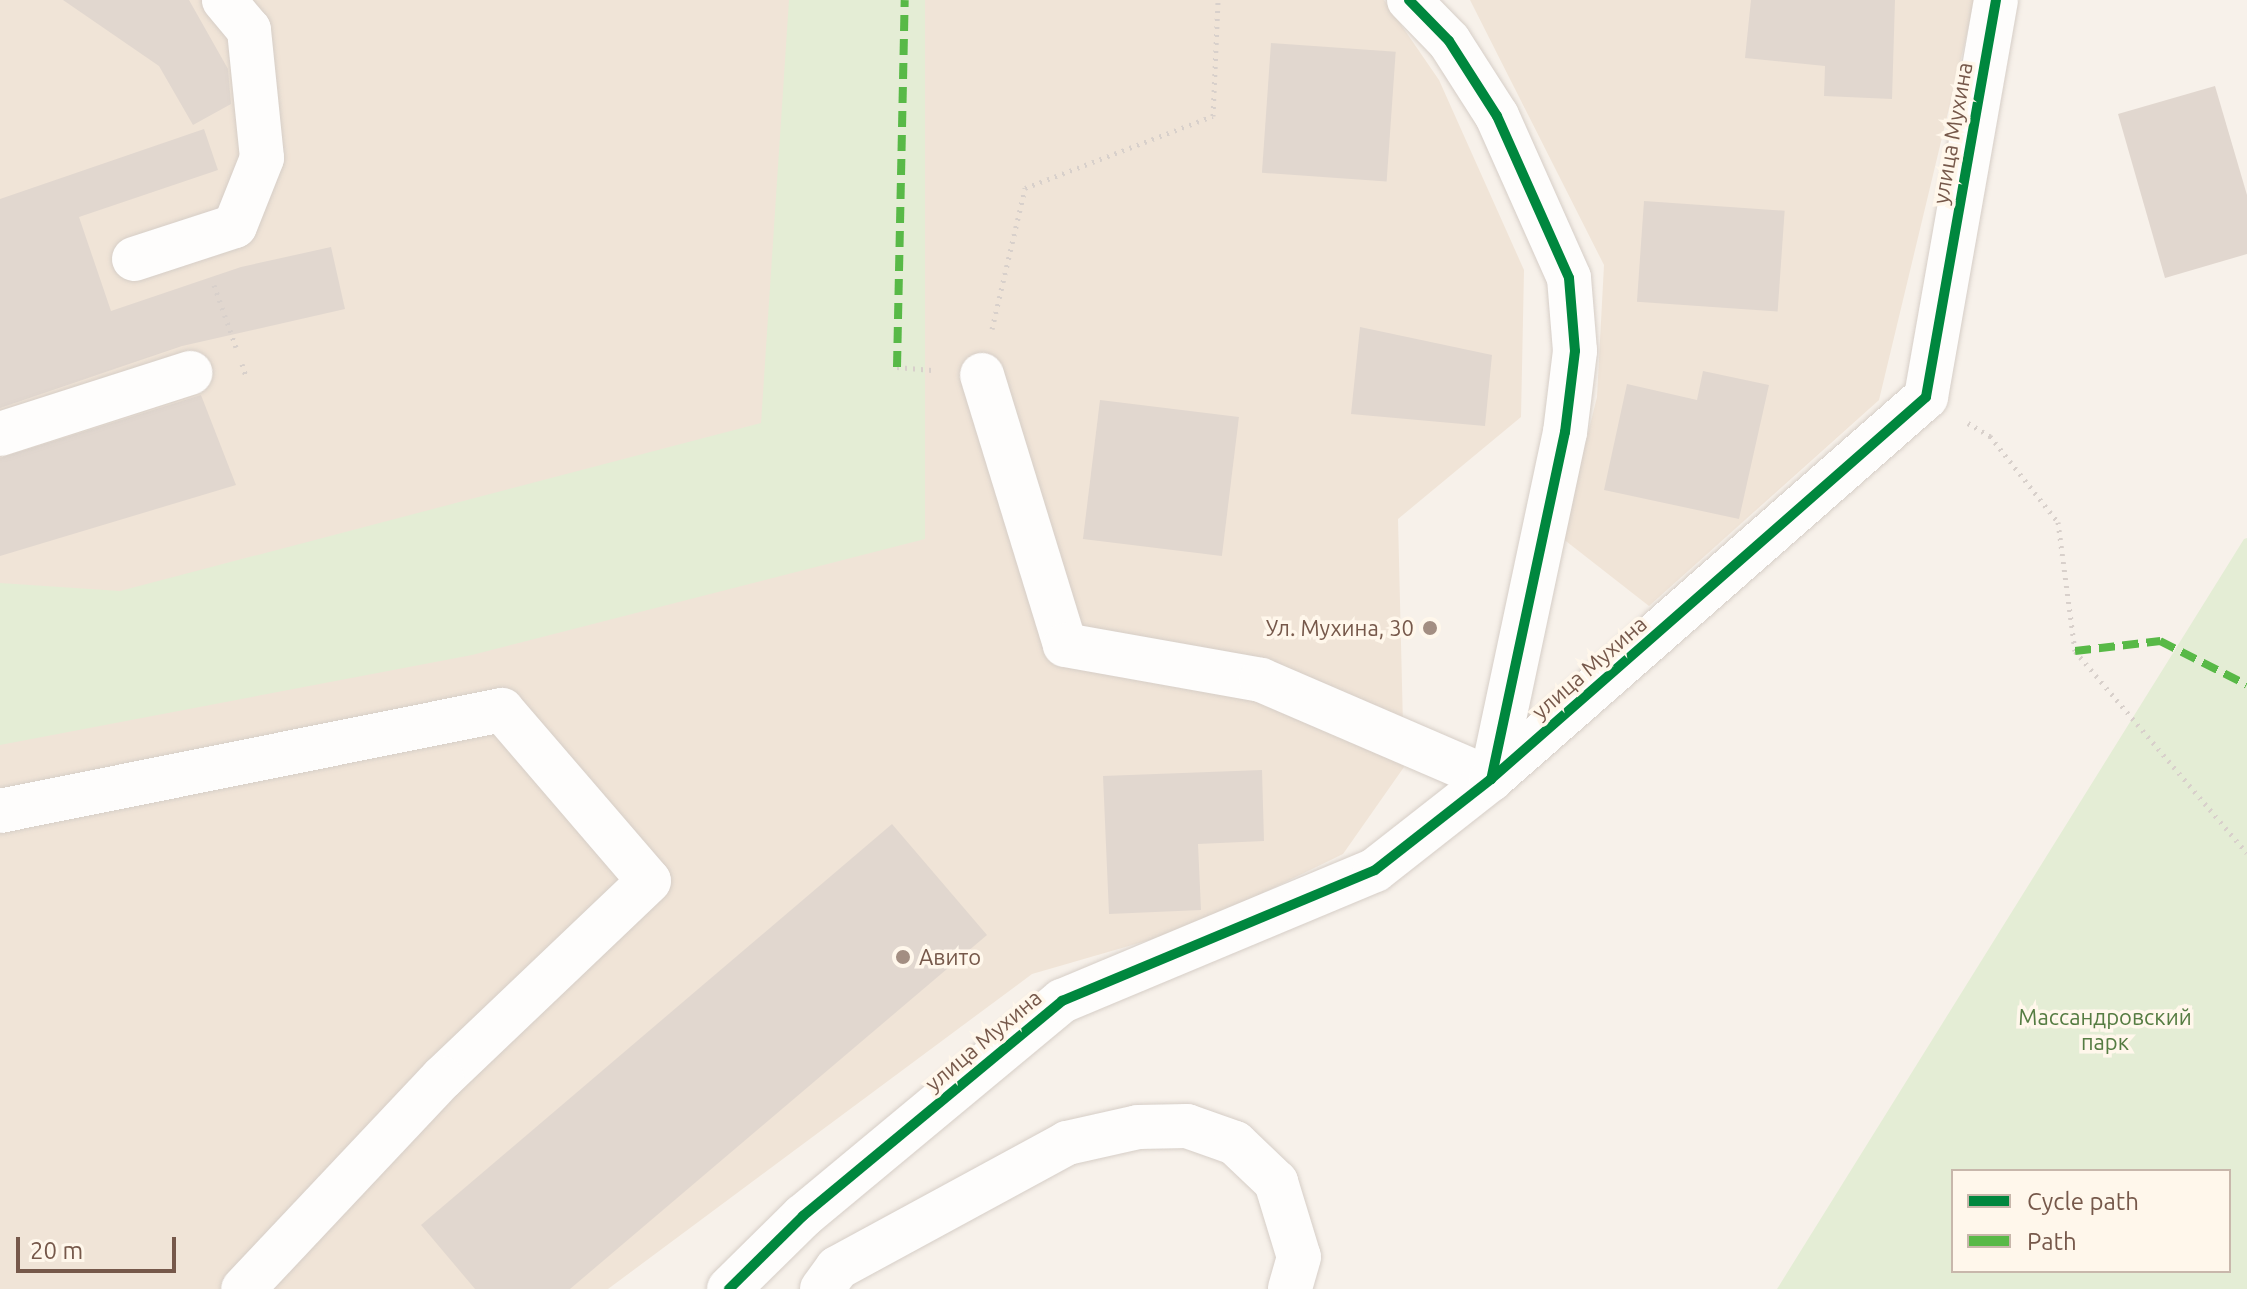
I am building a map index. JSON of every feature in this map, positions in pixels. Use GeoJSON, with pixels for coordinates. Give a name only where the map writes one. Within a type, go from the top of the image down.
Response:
{"type":"FeatureCollection","features":[{"type":"Feature","properties":{"kind":"street"},"geometry":{"type":"LineString","coordinates":[[134,259],[235,226],[262,158],[249,30],[224,0]]}},
{"type":"Feature","properties":{"kind":"street"},"geometry":{"type":"LineString","coordinates":[[982,375],[1065,645],[1261,680],[1491,779],[1565,432],[1575,351],[1569,278],[1497,116],[1449,41],[1409,0]]}},
{"type":"Feature","properties":{"kind":"street","name":"улица Мухина"},"geometry":{"type":"LineString","coordinates":[[729,1289],[803,1216],[1062,1001],[1375,870],[1491,779],[1926,397],[1996,0]]}},
{"type":"Feature","properties":{"kind":"street"},"geometry":{"type":"LineString","coordinates":[[0,434],[190,373]]}},
{"type":"Feature","properties":{"kind":"street"},"geometry":{"type":"LineString","coordinates":[[0,811],[502,710],[649,881],[442,1078],[243,1289]]}},
{"type":"Feature","properties":{"kind":"street"},"geometry":{"type":"LineString","coordinates":[[803,1216],[830,1278],[1067,1143],[1138,1127],[1187,1126],[1235,1143],[1276,1182],[1299,1257],[1290,1289]]}},
{"type":"Feature","properties":{"kind":"path"},"geometry":{"type":"LineString","coordinates":[[982,375],[1025,188],[1213,116],[1218,0]]}},
{"type":"Feature","properties":{"kind":"path"},"geometry":{"type":"LineString","coordinates":[[198,238],[246,376]]}},
{"type":"Feature","properties":{"kind":"path"},"geometry":{"type":"LineString","coordinates":[[1926,397],[1990,436],[2058,522],[2075,651],[2247,853]]}},
{"type":"Feature","properties":{"kind":"shaded area"},"geometry":{"type":"Polygon","coordinates":[[[0,0],[1384,0],[1439,80],[1524,270],[1521,417],[1398,519],[1404,767],[1343,854],[1191,928],[1032,974],[608,1289],[0,1289],[0,0]]]}},
{"type":"Feature","properties":{"kind":"shaded area"},"geometry":{"type":"Polygon","coordinates":[[[1470,0],[1975,0],[1879,400],[1649,606],[1562,538],[1597,397],[1604,265],[1470,0]]]}},
{"type":"Feature","properties":{"kind":"green space"},"geometry":{"type":"Polygon","coordinates":[[[789,0],[925,0],[925,539],[472,655],[0,745],[0,583],[120,591],[761,423],[789,0]]]}},
{"type":"Feature","properties":{"kind":"green space","name":"Массандровский парк"},"geometry":{"type":"Polygon","coordinates":[[[2247,538],[2247,1289],[1777,1289],[2244,539],[2247,538]]]}},
{"type":"Feature","properties":{"kind":"building"},"geometry":{"type":"Polygon","coordinates":[[[63,0],[189,0],[228,69],[231,104],[193,125],[159,66],[63,0]]]}},
{"type":"Feature","properties":{"kind":"building"},"geometry":{"type":"Polygon","coordinates":[[[1751,0],[1895,0],[1892,99],[1824,96],[1825,66],[1745,58],[1751,0]]]}},
{"type":"Feature","properties":{"kind":"building"},"geometry":{"type":"Polygon","coordinates":[[[1271,43],[1396,52],[1387,181],[1262,173],[1271,43]]]}},
{"type":"Feature","properties":{"kind":"building"},"geometry":{"type":"Polygon","coordinates":[[[2215,86],[2247,195],[2247,254],[2165,278],[2118,114],[2215,86]]]}},
{"type":"Feature","properties":{"kind":"building"},"geometry":{"type":"Polygon","coordinates":[[[204,129],[218,170],[79,217],[111,311],[241,267],[331,247],[345,309],[182,346],[0,408],[0,199],[204,129]]]}},
{"type":"Feature","properties":{"kind":"building"},"geometry":{"type":"Polygon","coordinates":[[[1644,201],[1785,211],[1778,312],[1637,302],[1644,201]]]}},
{"type":"Feature","properties":{"kind":"building"},"geometry":{"type":"Polygon","coordinates":[[[1360,327],[1492,355],[1485,426],[1351,414],[1360,327]]]}},
{"type":"Feature","properties":{"kind":"building"},"geometry":{"type":"Polygon","coordinates":[[[1703,371],[1769,385],[1739,519],[1604,490],[1627,384],[1697,400],[1703,371]]]}},
{"type":"Feature","properties":{"kind":"building"},"geometry":{"type":"Polygon","coordinates":[[[201,395],[236,485],[0,556],[0,458],[201,395]]]}},
{"type":"Feature","properties":{"kind":"building"},"geometry":{"type":"Polygon","coordinates":[[[1100,400],[1239,417],[1222,556],[1083,539],[1100,400]]]}},
{"type":"Feature","properties":{"kind":"building"},"geometry":{"type":"Polygon","coordinates":[[[1262,770],[1264,841],[1198,844],[1201,910],[1109,914],[1103,776],[1262,770]]]}},
{"type":"Feature","properties":{"kind":"building"},"geometry":{"type":"Polygon","coordinates":[[[892,824],[987,935],[570,1289],[475,1289],[421,1225],[892,824]]]}},
{"type":"Feature","properties":{"kind":"marked path"},"geometry":{"type":"LineString","coordinates":[[897,367],[905,0]]}},
{"type":"Feature","properties":{"kind":"marked path"},"geometry":{"type":"LineString","coordinates":[[2075,651],[2160,641],[2247,685]]}},
{"type":"Feature","properties":{"kind":"cycle path"},"geometry":{"type":"LineString","coordinates":[[1409,0],[1449,41],[1497,116],[1569,278],[1575,351],[1565,432],[1491,779]]}},
{"type":"Feature","properties":{"kind":"cycle path"},"geometry":{"type":"LineString","coordinates":[[729,1289],[803,1216],[1062,1001],[1375,870],[1491,779],[1926,397],[1996,0]]}},
{"type":"Feature","properties":{"kind":"place","name":"Ул. Мухина, 30"},"geometry":{"type":"Point","coordinates":[1430,628]}},
{"type":"Feature","properties":{"kind":"place","name":"Авито"},"geometry":{"type":"Point","coordinates":[903,957]}}]}
